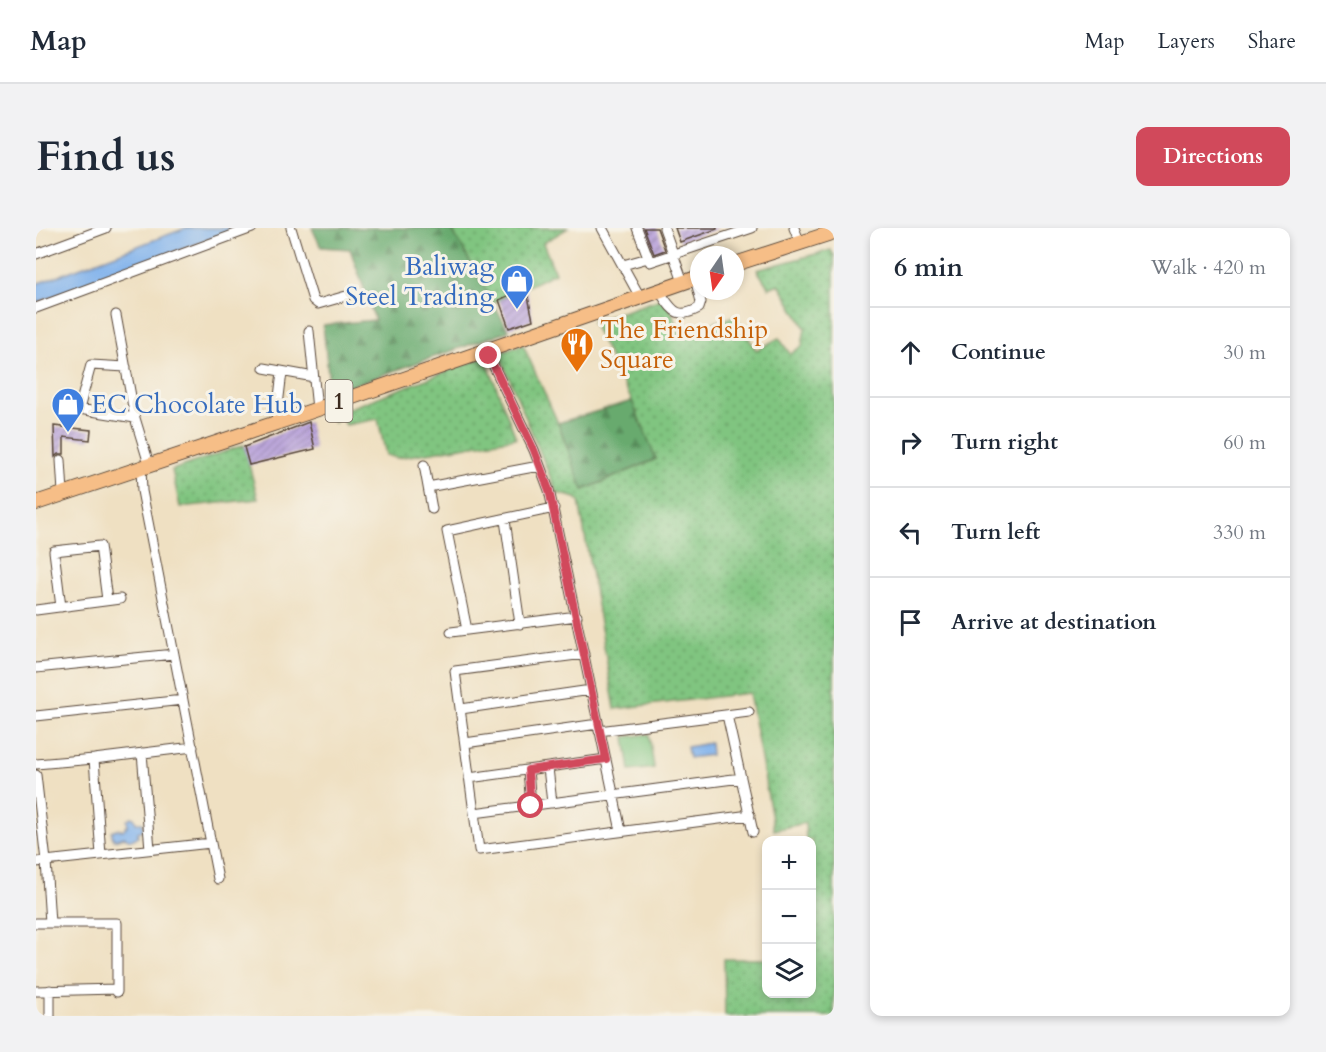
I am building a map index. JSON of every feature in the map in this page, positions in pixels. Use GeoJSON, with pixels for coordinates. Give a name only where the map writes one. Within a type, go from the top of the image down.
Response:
{"type":"FeatureCollection","features":[{"type":"Feature","properties":{"kind":"highway"},"geometry":{"type":"LineString","coordinates":[[744,261],[834,232]]}},
{"type":"Feature","properties":{"kind":"highway","name":"1"},"geometry":{"type":"LineString","coordinates":[[36,503],[317,409],[690,280]]}},
{"type":"Feature","properties":{"kind":"street"},"geometry":{"type":"LineString","coordinates":[[36,254],[106,228]]}},
{"type":"Feature","properties":{"kind":"street"},"geometry":{"type":"LineString","coordinates":[[36,308],[252,228]]}},
{"type":"Feature","properties":{"kind":"street"},"geometry":{"type":"LineString","coordinates":[[291,228],[313,300],[318,304],[346,296]]}},
{"type":"Feature","properties":{"kind":"street"},"geometry":{"type":"LineString","coordinates":[[602,228],[640,297]]}},
{"type":"Feature","properties":{"kind":"street"},"geometry":{"type":"LineString","coordinates":[[637,228],[650,262],[752,228]]}},
{"type":"Feature","properties":{"kind":"street"},"geometry":{"type":"LineString","coordinates":[[664,228],[673,255],[690,276]]}},
{"type":"Feature","properties":{"kind":"street"},"geometry":{"type":"LineString","coordinates":[[794,228],[800,243]]}},
{"type":"Feature","properties":{"kind":"street"},"geometry":{"type":"LineString","coordinates":[[622,266],[648,258]]}},
{"type":"Feature","properties":{"kind":"street"},"geometry":{"type":"LineString","coordinates":[[659,291],[674,311],[684,315],[699,308],[700,300]]}},
{"type":"Feature","properties":{"kind":"street"},"geometry":{"type":"LineString","coordinates":[[116,315],[145,465],[142,491],[218,879]]}},
{"type":"Feature","properties":{"kind":"street"},"geometry":{"type":"LineString","coordinates":[[309,331],[317,409]]}},
{"type":"Feature","properties":{"kind":"street"},"geometry":{"type":"LineString","coordinates":[[486,350],[534,450],[549,490],[621,831]]}},
{"type":"Feature","properties":{"kind":"street"},"geometry":{"type":"LineString","coordinates":[[76,420],[91,365],[126,367]]}},
{"type":"Feature","properties":{"kind":"street"},"geometry":{"type":"LineString","coordinates":[[264,368],[314,377]]}},
{"type":"Feature","properties":{"kind":"street"},"geometry":{"type":"LineString","coordinates":[[279,421],[285,372]]}},
{"type":"Feature","properties":{"kind":"street"},"geometry":{"type":"LineString","coordinates":[[79,409],[135,418]]}},
{"type":"Feature","properties":{"kind":"street"},"geometry":{"type":"LineString","coordinates":[[61,460],[63,493]]}},
{"type":"Feature","properties":{"kind":"street"},"geometry":{"type":"LineString","coordinates":[[424,465],[432,509]]}},
{"type":"Feature","properties":{"kind":"street"},"geometry":{"type":"LineString","coordinates":[[428,487],[540,466]]}},
{"type":"Feature","properties":{"kind":"street"},"geometry":{"type":"LineString","coordinates":[[467,630],[447,531],[554,508]]}},
{"type":"Feature","properties":{"kind":"street"},"geometry":{"type":"LineString","coordinates":[[505,520],[520,624]]}},
{"type":"Feature","properties":{"kind":"street"},"geometry":{"type":"LineString","coordinates":[[61,607],[54,551],[99,546],[107,600]]}},
{"type":"Feature","properties":{"kind":"street"},"geometry":{"type":"LineString","coordinates":[[36,610],[120,599]]}},
{"type":"Feature","properties":{"kind":"street"},"geometry":{"type":"LineString","coordinates":[[451,632],[577,616]]}},
{"type":"Feature","properties":{"kind":"street"},"geometry":{"type":"LineString","coordinates":[[36,668],[174,654]]}},
{"type":"Feature","properties":{"kind":"street"},"geometry":{"type":"LineString","coordinates":[[584,654],[455,671],[479,850],[750,815]]}},
{"type":"Feature","properties":{"kind":"street"},"geometry":{"type":"LineString","coordinates":[[461,709],[591,690]]}},
{"type":"Feature","properties":{"kind":"street"},"geometry":{"type":"LineString","coordinates":[[36,716],[183,700]]}},
{"type":"Feature","properties":{"kind":"street"},"geometry":{"type":"LineString","coordinates":[[465,743],[749,712]]}},
{"type":"Feature","properties":{"kind":"street"},"geometry":{"type":"LineString","coordinates":[[727,715],[753,832]]}},
{"type":"Feature","properties":{"kind":"street"},"geometry":{"type":"LineString","coordinates":[[36,764],[193,747]]}},
{"type":"Feature","properties":{"kind":"street"},"geometry":{"type":"LineString","coordinates":[[142,753],[150,849]]}},
{"type":"Feature","properties":{"kind":"street"},"geometry":{"type":"LineString","coordinates":[[94,759],[101,855]]}},
{"type":"Feature","properties":{"kind":"street"},"geometry":{"type":"LineString","coordinates":[[469,778],[606,759]]}},
{"type":"Feature","properties":{"kind":"street"},"geometry":{"type":"LineString","coordinates":[[548,768],[552,803]]}},
{"type":"Feature","properties":{"kind":"street"},"geometry":{"type":"LineString","coordinates":[[528,770],[531,806]]}},
{"type":"Feature","properties":{"kind":"street"},"geometry":{"type":"LineString","coordinates":[[36,775],[38,814],[46,861],[50,923]]}},
{"type":"Feature","properties":{"kind":"street"},"geometry":{"type":"LineString","coordinates":[[474,813],[741,778]]}},
{"type":"Feature","properties":{"kind":"street"},"geometry":{"type":"LineString","coordinates":[[36,862],[211,843]]}},
{"type":"Feature","properties":{"kind":"street"},"geometry":{"type":"LineString","coordinates":[[36,923],[117,923],[117,991],[36,991]]}},
{"type":"Feature","properties":{"kind":"street"},"geometry":{"type":"LineString","coordinates":[[50,990],[50,1016]]}},
{"type":"Feature","properties":{"kind":"green space"},"geometry":{"type":"Polygon","coordinates":[[[312,228],[451,228],[509,331],[330,393],[323,325],[375,320],[350,249],[321,247],[312,228]]]}},
{"type":"Feature","properties":{"kind":"green space"},"geometry":{"type":"Polygon","coordinates":[[[451,228],[568,228],[543,243],[555,273],[493,303],[451,228]]]}},
{"type":"Feature","properties":{"kind":"green space"},"geometry":{"type":"Polygon","coordinates":[[[831,250],[834,256],[834,1016],[725,1016],[724,959],[762,959],[762,998],[816,998],[816,836],[806,836],[805,823],[774,830],[749,693],[615,709],[579,501],[557,493],[499,353],[523,345],[558,423],[584,490],[656,459],[632,401],[592,322],[667,297],[679,334],[735,316],[756,350],[779,338],[790,354],[802,346],[805,328],[779,284],[769,288],[757,270],[831,250]]]}},
{"type":"Feature","properties":{"kind":"green space"},"geometry":{"type":"Polygon","coordinates":[[[485,357],[516,438],[397,458],[386,455],[378,419],[346,425],[340,417],[334,423],[331,415],[485,357]]]}},
{"type":"Feature","properties":{"kind":"green space"},"geometry":{"type":"Polygon","coordinates":[[[632,401],[656,459],[583,490],[558,423],[632,401]]]}},
{"type":"Feature","properties":{"kind":"green space"},"geometry":{"type":"Polygon","coordinates":[[[244,445],[258,499],[180,507],[172,470],[244,445]]]}},
{"type":"Feature","properties":{"kind":"green space"},"geometry":{"type":"Polygon","coordinates":[[[649,734],[654,768],[630,771],[625,737],[649,734]]]}},
{"type":"Feature","properties":{"kind":"water"},"geometry":{"type":"Polygon","coordinates":[[[186,228],[240,228],[36,303],[36,284],[186,228]]]}},
{"type":"Feature","properties":{"kind":"water"},"geometry":{"type":"Polygon","coordinates":[[[710,743],[711,755],[689,758],[687,747],[710,743]]]}},
{"type":"Feature","properties":{"kind":"water"},"geometry":{"type":"Polygon","coordinates":[[[131,817],[136,823],[143,823],[143,830],[138,832],[138,837],[131,840],[124,837],[114,840],[112,831],[123,830],[128,825],[127,820],[131,817]]]}},
{"type":"Feature","properties":{"kind":"building"},"geometry":{"type":"Polygon","coordinates":[[[644,228],[657,228],[665,250],[654,254],[644,228]]]}},
{"type":"Feature","properties":{"kind":"building"},"geometry":{"type":"Polygon","coordinates":[[[675,228],[717,228],[717,229],[680,242],[675,228]]]}},
{"type":"Feature","properties":{"kind":"building","name":"Baliwag Steel Trading"},"geometry":{"type":"Polygon","coordinates":[[[526,287],[533,320],[509,328],[499,300],[526,287]]]}},
{"type":"Feature","properties":{"kind":"building"},"geometry":{"type":"Polygon","coordinates":[[[309,422],[315,449],[249,465],[244,447],[309,422]]]}},
{"type":"Feature","properties":{"kind":"building"},"geometry":{"type":"Polygon","coordinates":[[[54,426],[91,430],[90,440],[64,437],[64,454],[58,454],[55,457],[54,426]]]}},
{"type":"Feature","properties":{"kind":"place","name":"Baliwag Steel Trading"},"geometry":{"type":"Point","coordinates":[517,310]}},
{"type":"Feature","properties":{"kind":"place","name":"The Friendship Square"},"geometry":{"type":"Point","coordinates":[577,373]}},
{"type":"Feature","properties":{"kind":"place","name":"EC Chocolate Hub"},"geometry":{"type":"Point","coordinates":[68,433]}},
{"type":"Feature","properties":{"kind":"route"},"geometry":{"type":"LineString","coordinates":[[489,356],[534,450],[549,490],[606,759],[528,770],[531,806]]}}]}
